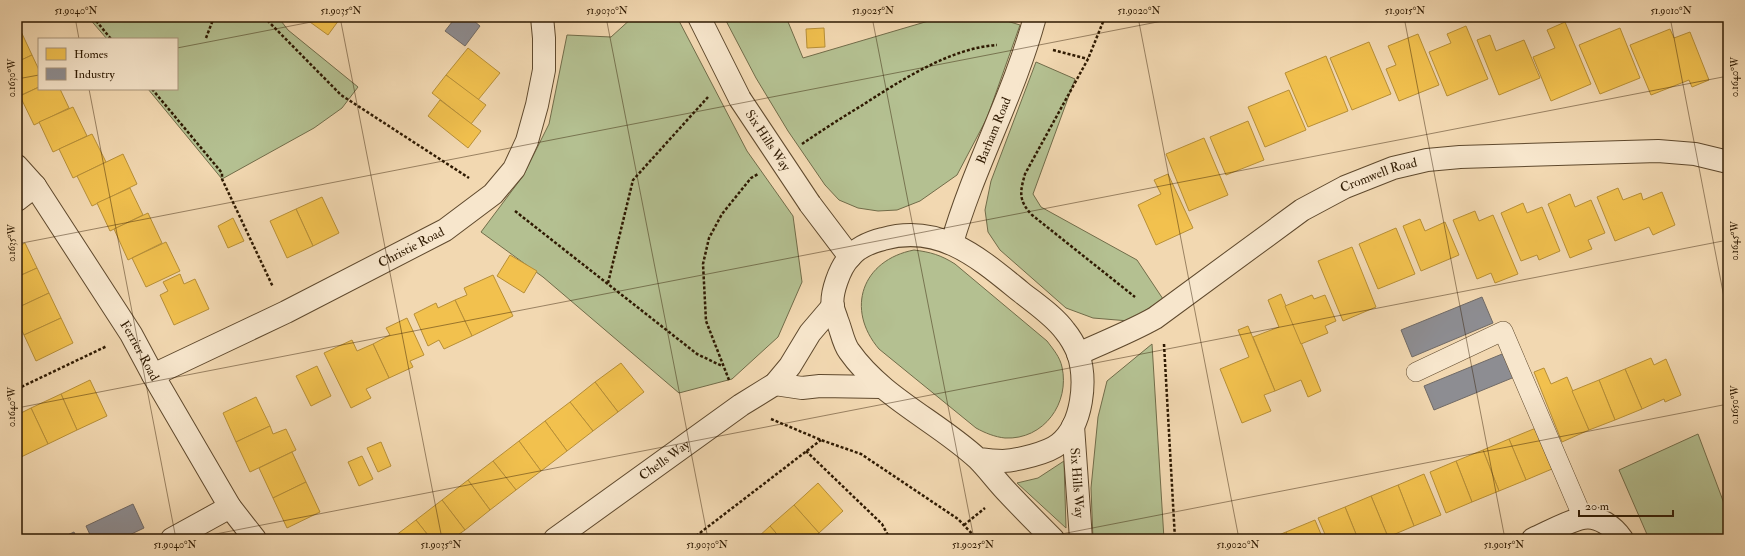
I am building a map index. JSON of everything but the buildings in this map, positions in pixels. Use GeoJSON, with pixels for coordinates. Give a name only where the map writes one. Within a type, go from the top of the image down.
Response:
{"type":"FeatureCollection","features":[{"type":"Feature","properties":{"kind":"street","name":"Christie Road"},"geometry":{"type":"LineString","coordinates":[[153,374],[286,312],[445,230],[493,194],[514,169],[527,141],[537,105],[544,70],[544,38],[542,17]]}},
{"type":"Feature","properties":{"kind":"street","name":"Six Hills Way"},"geometry":{"type":"LineString","coordinates":[[699,17],[740,98],[810,204],[850,256]]}},
{"type":"Feature","properties":{"kind":"street","name":"Barham Road"},"geometry":{"type":"LineString","coordinates":[[952,243],[962,208],[1000,117],[1028,43],[1035,17]]}},
{"type":"Feature","properties":{"kind":"street","name":"Cromwell Road"},"geometry":{"type":"LineString","coordinates":[[1078,354],[1106,340],[1130,332],[1156,318],[1302,210],[1345,187],[1393,168],[1427,160],[1460,157],[1658,151],[1695,154],[1728,162]]}},
{"type":"Feature","properties":{"kind":"street","name":"Ferrier Road"},"geometry":{"type":"LineString","coordinates":[[17,166],[35,186],[131,334],[230,506],[255,539]]}},
{"type":"Feature","properties":{"kind":"street"},"geometry":{"type":"LineString","coordinates":[[17,200],[35,186]]}},
{"type":"Feature","properties":{"kind":"street"},"geometry":{"type":"LineString","coordinates":[[978,460],[1002,461],[1015,459],[1046,450],[1059,444],[1073,426],[1081,404],[1083,384],[1078,354],[1065,331],[1050,315],[986,263],[952,243],[931,236],[898,235],[864,246],[850,256],[840,273],[834,289],[832,306],[848,350],[881,387],[928,420],[978,460],[1053,539]]}},
{"type":"Feature","properties":{"kind":"street","name":"Chells Way"},"geometry":{"type":"LineString","coordinates":[[555,539],[741,405],[776,384],[790,366],[810,333],[832,306]]}},
{"type":"Feature","properties":{"kind":"street"},"geometry":{"type":"LineString","coordinates":[[776,384],[802,388],[820,386],[881,387]]}},
{"type":"Feature","properties":{"kind":"street","name":"Six Hills Way"},"geometry":{"type":"LineString","coordinates":[[1073,426],[1081,539]]}},
{"type":"Feature","properties":{"kind":"street"},"geometry":{"type":"LineString","coordinates":[[172,539],[230,506]]}},
{"type":"Feature","properties":{"kind":"street"},"geometry":{"type":"LineString","coordinates":[[1533,539],[1584,518],[1598,520],[1612,526],[1622,539]]}},
{"type":"Feature","properties":{"kind":"lane"},"geometry":{"type":"LineString","coordinates":[[1416,372],[1503,331],[1584,518]]}},
{"type":"Feature","properties":{"kind":"path"},"geometry":{"type":"LineString","coordinates":[[93,17],[110,38]]}},
{"type":"Feature","properties":{"kind":"path"},"geometry":{"type":"LineString","coordinates":[[206,38],[214,17]]}},
{"type":"Feature","properties":{"kind":"path"},"geometry":{"type":"LineString","coordinates":[[264,17],[341,95],[493,194],[697,354],[722,366]]}},
{"type":"Feature","properties":{"kind":"path"},"geometry":{"type":"LineString","coordinates":[[1105,17],[1088,59],[1026,174],[1020,195],[1024,207],[1032,215],[1142,303],[1156,318],[1164,334],[1175,539]]}},
{"type":"Feature","properties":{"kind":"path"},"geometry":{"type":"LineString","coordinates":[[808,140],[898,82],[929,65],[965,51],[994,45],[1028,43],[1088,59]]}},
{"type":"Feature","properties":{"kind":"path"},"geometry":{"type":"LineString","coordinates":[[153,90],[222,173],[222,179],[286,312]]}},
{"type":"Feature","properties":{"kind":"path"},"geometry":{"type":"LineString","coordinates":[[608,283],[633,180],[709,95]]}},
{"type":"Feature","properties":{"kind":"path"},"geometry":{"type":"LineString","coordinates":[[751,178],[722,214],[709,238],[703,264],[706,321],[722,366],[741,405],[821,440],[861,454],[958,519],[977,539]]}},
{"type":"Feature","properties":{"kind":"path"},"geometry":{"type":"LineString","coordinates":[[17,389],[131,334]]}},
{"type":"Feature","properties":{"kind":"path"},"geometry":{"type":"LineString","coordinates":[[692,539],[821,440]]}},
{"type":"Feature","properties":{"kind":"path"},"geometry":{"type":"LineString","coordinates":[[806,451],[882,524],[890,539]]}},
{"type":"Feature","properties":{"kind":"green space"},"geometry":{"type":"Polygon","coordinates":[[[88,17],[278,17],[288,30],[358,87],[342,108],[314,128],[222,179],[149,90],[178,90],[178,38],[106,38],[88,17]]]}},
{"type":"Feature","properties":{"kind":"green space"},"geometry":{"type":"Polygon","coordinates":[[[633,17],[677,17],[747,151],[793,216],[802,282],[778,337],[732,379],[679,393],[543,277],[481,232],[523,176],[549,124],[567,35],[611,37],[633,17]]]}},
{"type":"Feature","properties":{"kind":"green space"},"geometry":{"type":"Polygon","coordinates":[[[724,17],[786,17],[803,58],[942,17],[994,17],[1020,25],[987,118],[957,175],[920,201],[897,210],[878,211],[858,208],[839,200],[825,185],[788,131],[756,78],[724,17]]]}},
{"type":"Feature","properties":{"kind":"green space"},"geometry":{"type":"Polygon","coordinates":[[[1036,62],[1075,79],[1033,194],[1041,207],[1137,260],[1163,299],[1129,321],[1093,318],[1066,308],[1000,250],[988,232],[985,210],[991,181],[1036,62]]]}},
{"type":"Feature","properties":{"kind":"green space"},"geometry":{"type":"Polygon","coordinates":[[[914,250],[935,254],[955,264],[1047,341],[1054,350],[1062,367],[1062,394],[1058,406],[1051,417],[1042,426],[1031,433],[1019,437],[1005,438],[983,432],[976,428],[879,349],[869,334],[863,318],[861,303],[864,288],[871,275],[882,264],[896,255],[914,250]]]}},
{"type":"Feature","properties":{"kind":"green space"},"geometry":{"type":"Polygon","coordinates":[[[1152,344],[1164,539],[1093,539],[1091,488],[1098,417],[1107,381],[1152,344]]]}},
{"type":"Feature","properties":{"kind":"green space"},"geometry":{"type":"Polygon","coordinates":[[[1698,434],[1728,514],[1728,534],[1717,539],[1649,539],[1619,470],[1698,434]]]}},
{"type":"Feature","properties":{"kind":"green space"},"geometry":{"type":"Polygon","coordinates":[[[1064,461],[1066,528],[1017,483],[1038,478],[1064,461]]]}}]}
